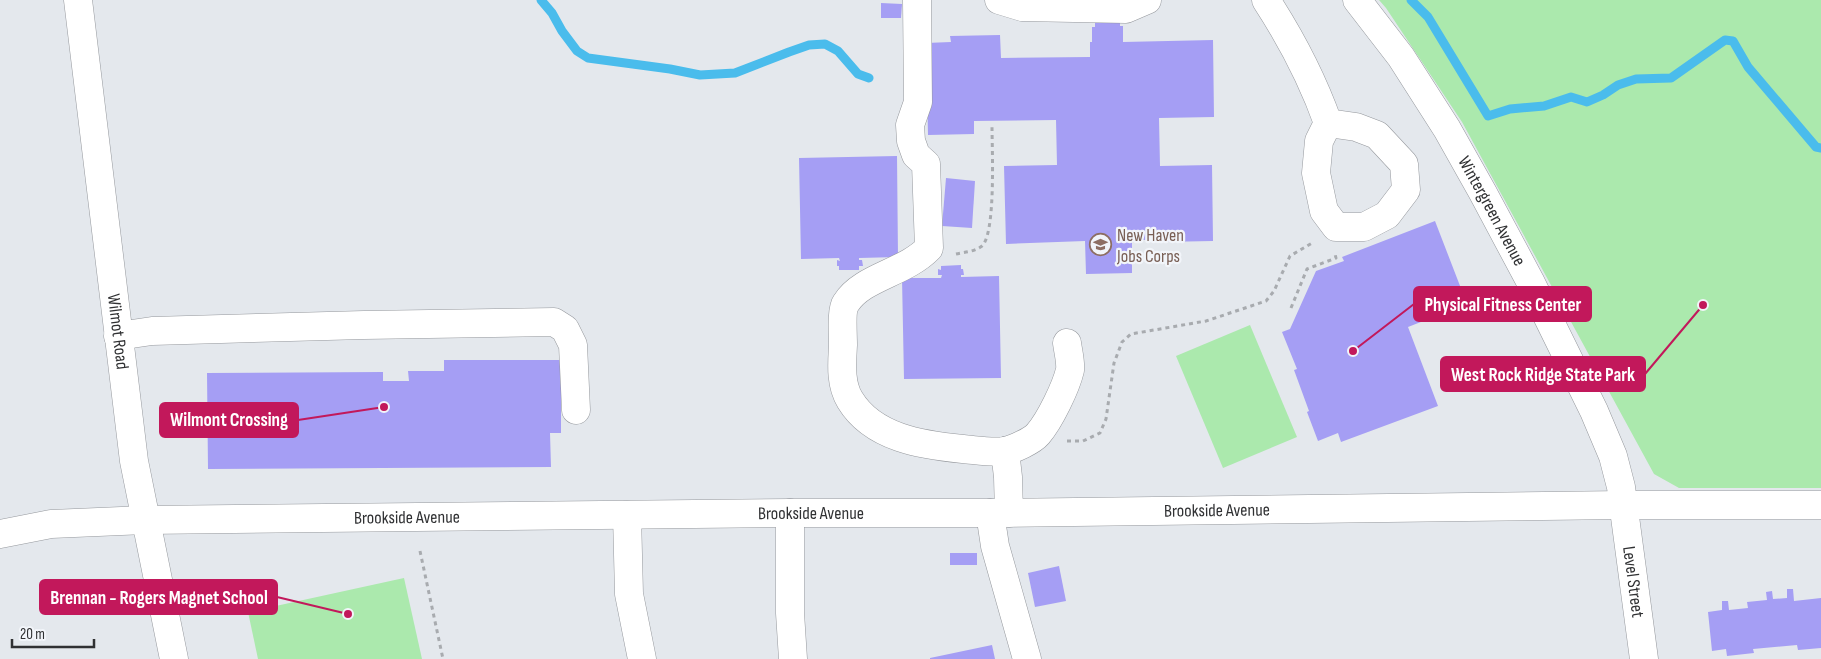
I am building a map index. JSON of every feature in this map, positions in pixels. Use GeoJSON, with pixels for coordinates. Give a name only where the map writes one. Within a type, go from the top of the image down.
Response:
{"type":"FeatureCollection","features":[{"type":"Feature","properties":{"kind":"street","name":"Wilmot Road"},"geometry":{"type":"LineString","coordinates":[[78,0],[134,461],[174,659]]}},
{"type":"Feature","properties":{"kind":"street"},"geometry":{"type":"LineString","coordinates":[[917,0],[918,102],[910,125],[910,141],[916,154],[926,164],[929,248],[922,256],[905,266],[859,288],[844,305],[843,383],[849,399],[863,417],[892,436],[932,446],[1005,451],[1037,435],[1060,398],[1070,368],[1067,344]]}},
{"type":"Feature","properties":{"kind":"street"},"geometry":{"type":"LineString","coordinates":[[999,0],[1022,7],[1126,9],[1147,0]]}},
{"type":"Feature","properties":{"kind":"street"},"geometry":{"type":"LineString","coordinates":[[1266,0],[1287,32],[1316,90],[1328,123]]}},
{"type":"Feature","properties":{"kind":"street","name":"Wintergreen Avenue"},"geometry":{"type":"LineString","coordinates":[[1357,0],[1401,57],[1447,129],[1530,280],[1594,411],[1613,456],[1623,505]]}},
{"type":"Feature","properties":{"kind":"street"},"geometry":{"type":"LineString","coordinates":[[118,336],[172,330],[554,322],[565,329],[573,345],[576,410]]}},
{"type":"Feature","properties":{"kind":"street"},"geometry":{"type":"LineString","coordinates":[[1005,451],[1008,476],[999,513],[995,546],[1027,659]]}},
{"type":"Feature","properties":{"kind":"street"},"geometry":{"type":"LineString","coordinates":[[1623,505],[1821,505]]}},
{"type":"Feature","properties":{"kind":"street","name":"Brookside Avenue"},"geometry":{"type":"LineString","coordinates":[[0,534],[51,524],[145,520],[790,513],[999,513],[1623,505]]}},
{"type":"Feature","properties":{"kind":"street","name":"Level Street"},"geometry":{"type":"LineString","coordinates":[[1623,505],[1644,659]]}},
{"type":"Feature","properties":{"kind":"street"},"geometry":{"type":"LineString","coordinates":[[790,513],[790,613],[793,659]]}},
{"type":"Feature","properties":{"kind":"street"},"geometry":{"type":"LineString","coordinates":[[627,515],[630,594],[642,659]]}},
{"type":"Feature","properties":{"kind":"path"},"geometry":{"type":"LineString","coordinates":[[929,248],[951,254],[974,251],[983,245],[992,209],[992,127]]}},
{"type":"Feature","properties":{"kind":"path"},"geometry":{"type":"LineString","coordinates":[[1037,435],[1057,442],[1082,441],[1100,434],[1106,419],[1114,363],[1122,342],[1131,334],[1206,321],[1266,301],[1274,291],[1290,256],[1311,242],[1318,245]]}},
{"type":"Feature","properties":{"kind":"path"},"geometry":{"type":"LineString","coordinates":[[1291,308],[1307,269],[1336,258],[1334,252],[1329,250]]}},
{"type":"Feature","properties":{"kind":"path"},"geometry":{"type":"LineString","coordinates":[[420,551],[443,659]]}},
{"type":"Feature","properties":{"kind":"green space"},"geometry":{"type":"Polygon","coordinates":[[[1379,0],[1821,0],[1821,488],[1679,488],[1654,474],[1462,122],[1379,0]]]}},
{"type":"Feature","properties":{"kind":"green space"},"geometry":{"type":"Polygon","coordinates":[[[1250,325],[1297,437],[1223,468],[1176,356],[1250,325]]]}},
{"type":"Feature","properties":{"kind":"green space"},"geometry":{"type":"Polygon","coordinates":[[[404,578],[422,659],[258,659],[248,612],[404,578]]]}},
{"type":"Feature","properties":{"kind":"building"},"geometry":{"type":"Polygon","coordinates":[[[881,3],[902,4],[901,18],[881,18],[881,3]]]}},
{"type":"Feature","properties":{"kind":"building"},"geometry":{"type":"Polygon","coordinates":[[[1095,20],[1120,20],[1120,26],[1123,26],[1123,42],[1213,40],[1214,117],[1159,118],[1160,166],[1212,165],[1213,241],[1161,242],[1161,240],[1132,240],[1132,273],[1086,274],[1085,241],[1006,244],[1004,166],[1057,165],[1056,120],[974,121],[974,134],[928,135],[926,43],[951,42],[950,36],[1000,35],[1001,58],[1090,57],[1092,27],[1095,27],[1095,20]]]}},
{"type":"Feature","properties":{"kind":"building"},"geometry":{"type":"Polygon","coordinates":[[[897,156],[898,257],[859,258],[859,260],[862,260],[863,266],[859,266],[859,270],[839,270],[837,260],[840,261],[839,258],[801,259],[799,158],[897,156]]]}},
{"type":"Feature","properties":{"kind":"building"},"geometry":{"type":"Polygon","coordinates":[[[946,178],[975,181],[972,228],[942,226],[946,178]]]}},
{"type":"Feature","properties":{"kind":"building"},"geometry":{"type":"Polygon","coordinates":[[[1435,221],[1467,304],[1408,327],[1438,406],[1341,442],[1338,433],[1318,441],[1294,370],[1297,369],[1282,332],[1290,329],[1316,271],[1344,261],[1342,257],[1435,221]]]}},
{"type":"Feature","properties":{"kind":"building"},"geometry":{"type":"Polygon","coordinates":[[[961,265],[964,275],[961,275],[961,277],[999,276],[1001,378],[904,379],[902,278],[941,278],[942,275],[938,275],[938,269],[941,270],[941,266],[961,265]]]}},
{"type":"Feature","properties":{"kind":"building"},"geometry":{"type":"Polygon","coordinates":[[[444,360],[561,360],[561,433],[550,433],[551,467],[208,469],[207,373],[383,372],[383,381],[409,381],[408,371],[444,371],[444,360]]]}},
{"type":"Feature","properties":{"kind":"building"},"geometry":{"type":"Polygon","coordinates":[[[950,553],[977,553],[977,565],[950,565],[950,553]]]}},
{"type":"Feature","properties":{"kind":"building"},"geometry":{"type":"Polygon","coordinates":[[[1059,566],[1066,601],[1035,607],[1028,573],[1059,566]]]}},
{"type":"Feature","properties":{"kind":"building"},"geometry":{"type":"Polygon","coordinates":[[[1787,589],[1793,589],[1794,601],[1821,598],[1821,648],[1798,650],[1797,645],[1753,649],[1754,653],[1727,656],[1726,649],[1712,651],[1708,612],[1722,610],[1722,601],[1728,601],[1729,610],[1748,608],[1747,602],[1767,600],[1766,592],[1772,591],[1773,599],[1787,598],[1787,589]]]}},
{"type":"Feature","properties":{"kind":"building"},"geometry":{"type":"Polygon","coordinates":[[[992,645],[995,659],[930,659],[930,658],[992,645]]]}},
{"type":"Feature","properties":{"kind":"waterway"},"geometry":{"type":"LineString","coordinates":[[541,0],[577,51],[588,58],[700,75],[735,73],[809,45],[825,44],[838,51],[858,74],[869,78]]}},
{"type":"Feature","properties":{"kind":"waterway"},"geometry":{"type":"LineString","coordinates":[[1411,0],[1428,17],[1488,116],[1510,109],[1544,106],[1571,97],[1587,102],[1603,95],[1618,85],[1636,79],[1671,78],[1725,40],[1733,41],[1748,67],[1816,147],[1821,148]]}},
{"type":"Feature","properties":{"kind":"place","name":"New Haven Jobs Corps"},"geometry":{"type":"Point","coordinates":[1101,245]}},
{"type":"Feature","properties":{"kind":"place","name":"West Rock Ridge State Park"},"geometry":{"type":"Point","coordinates":[1703,305]}},
{"type":"Feature","properties":{"kind":"place","name":"Physical Fitness Center"},"geometry":{"type":"Point","coordinates":[1353,351]}},
{"type":"Feature","properties":{"kind":"place","name":"Wilmont Crossing"},"geometry":{"type":"Point","coordinates":[384,407]}},
{"type":"Feature","properties":{"kind":"place","name":"Brennan - Rogers Magnet School"},"geometry":{"type":"Point","coordinates":[348,614]}}]}
